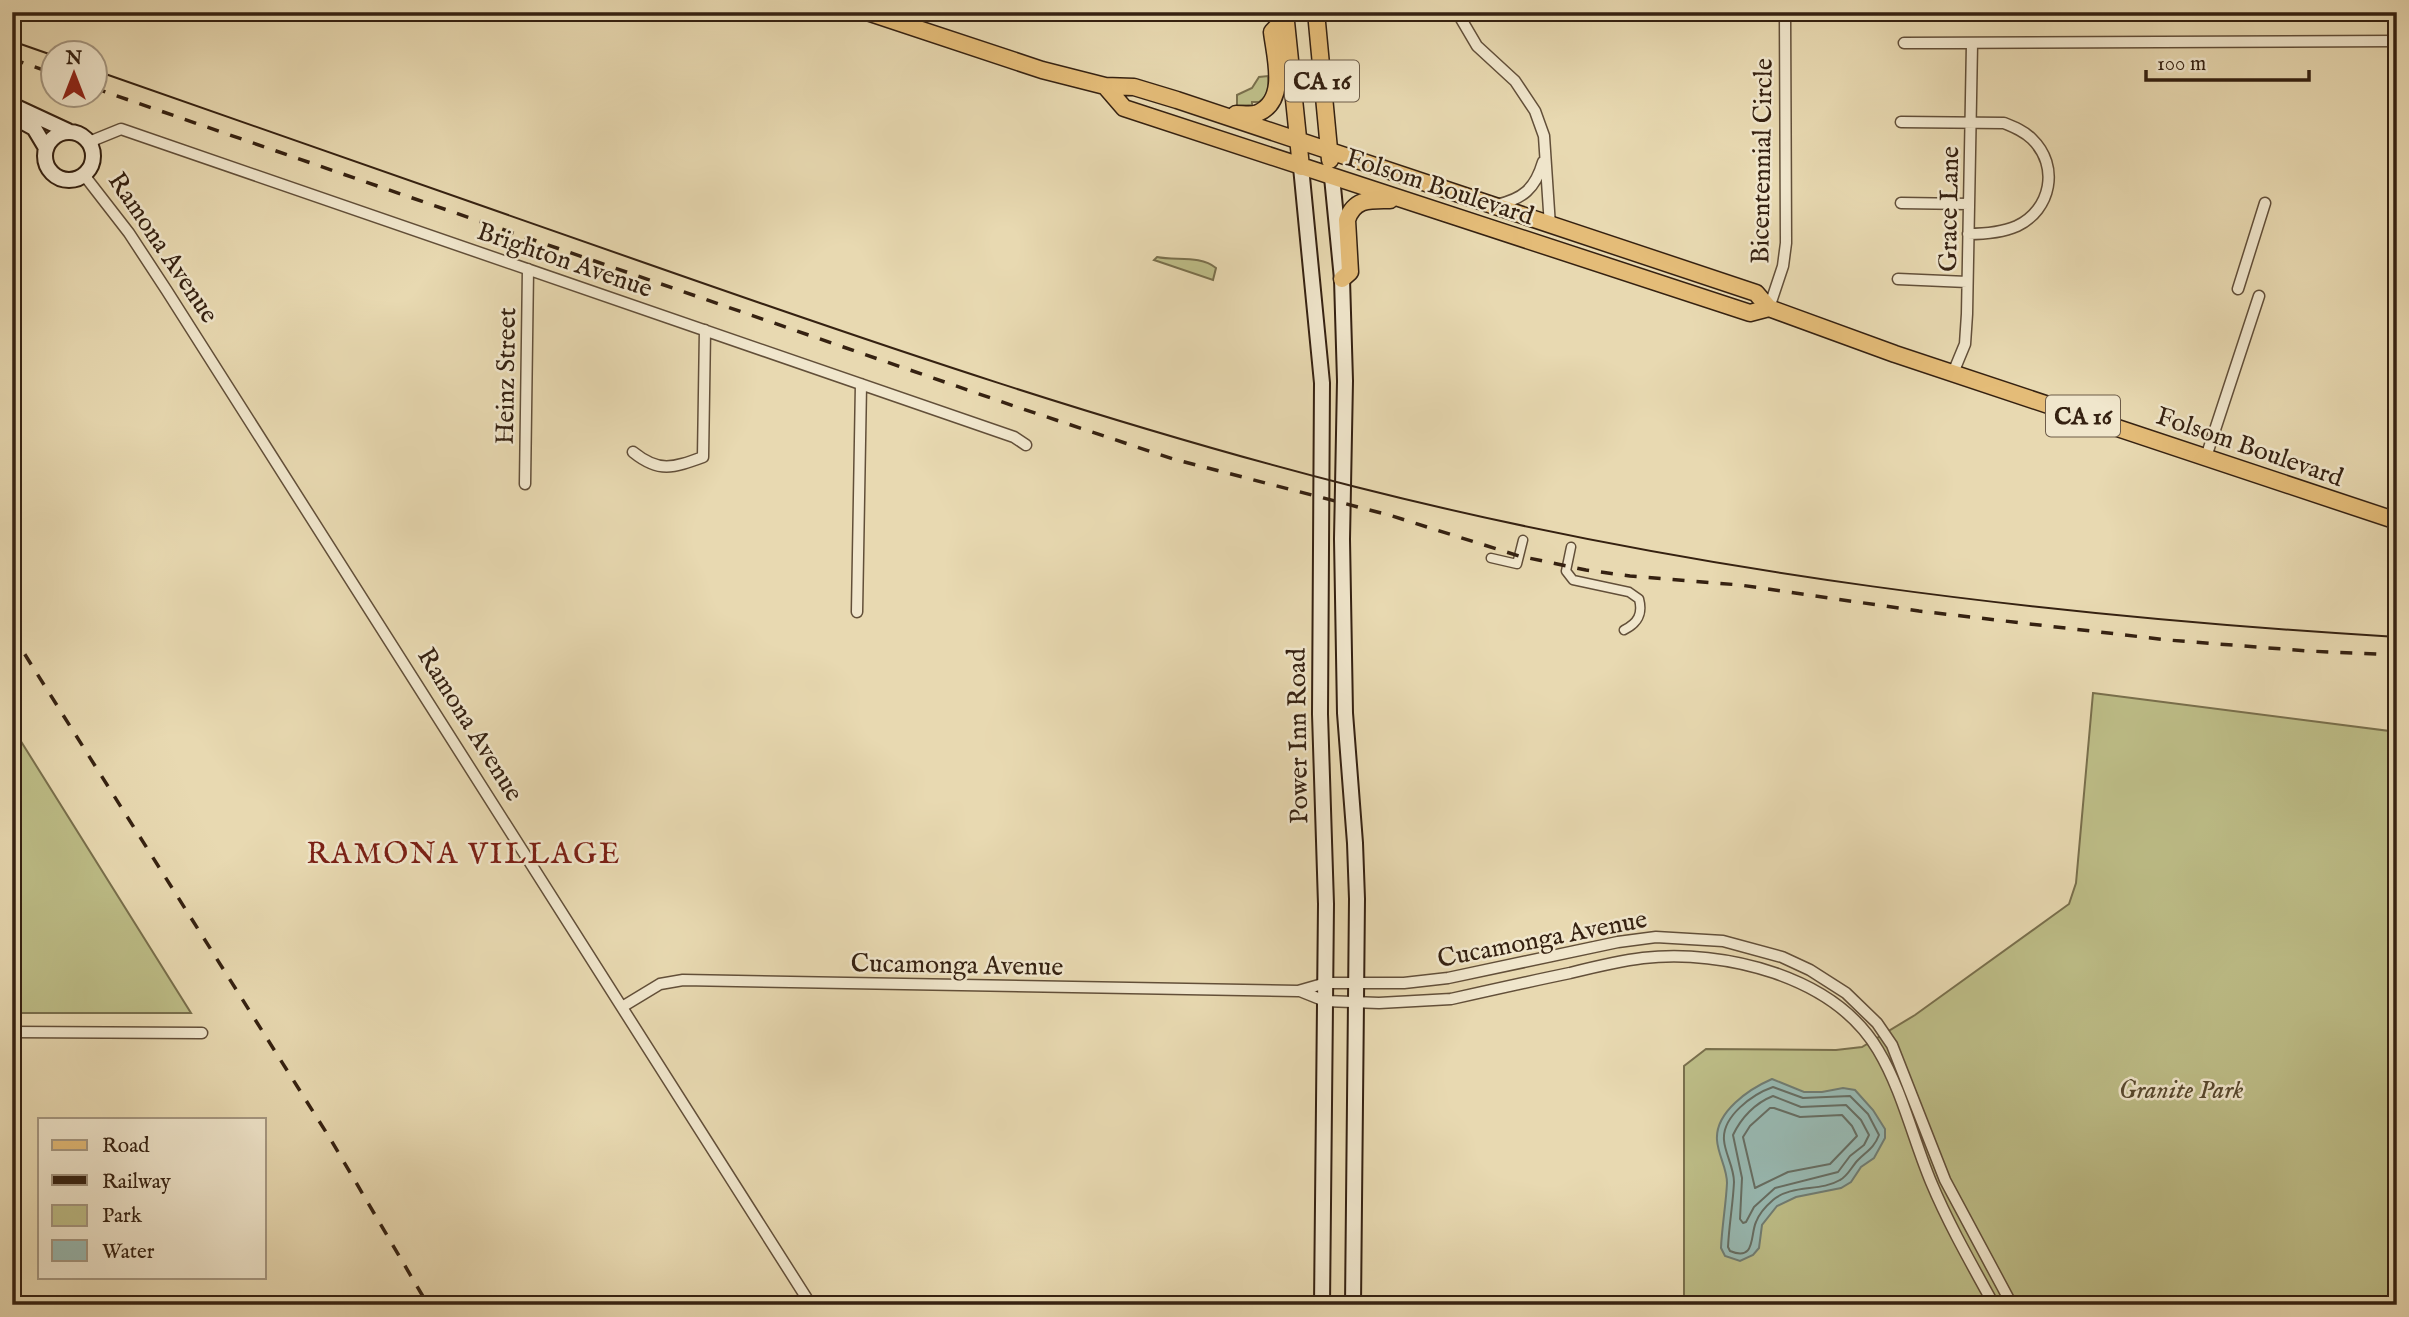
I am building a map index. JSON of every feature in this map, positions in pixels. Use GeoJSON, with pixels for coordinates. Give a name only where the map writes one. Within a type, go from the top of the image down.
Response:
{"type":"FeatureCollection","features":[{"type":"Feature","properties":{"kind":"main road","name":"Folsom Boulevard"},"geometry":{"type":"LineString","coordinates":[[867,12],[992,55],[1105,86],[1134,87],[1298,140],[1756,293],[1769,308],[1953,373],[2397,522]]}},
{"type":"Feature","properties":{"kind":"main road","name":"CA 16"},"geometry":{"type":"LineString","coordinates":[[1316,12],[1329,151]]}},
{"type":"Feature","properties":{"kind":"main road","name":"CA 16"},"geometry":{"type":"LineString","coordinates":[[1285,15],[1301,167]]}},
{"type":"Feature","properties":{"kind":"main road"},"geometry":{"type":"LineString","coordinates":[[1217,114],[1256,114],[1274,99],[1277,87],[1272,32],[1285,15]]}},
{"type":"Feature","properties":{"kind":"main road","name":"Folsom Boulevard"},"geometry":{"type":"LineString","coordinates":[[1105,86],[1124,108],[1750,313],[1769,308]]}},
{"type":"Feature","properties":{"kind":"main road"},"geometry":{"type":"LineString","coordinates":[[12,106],[83,136],[89,142]]}},
{"type":"Feature","properties":{"kind":"main road","name":"Ramona Avenue"},"geometry":{"type":"LineString","coordinates":[[12,116],[34,128],[46,148],[44,159],[47,166],[58,178],[74,180],[84,175],[92,165],[94,157],[89,142]]}},
{"type":"Feature","properties":{"kind":"main road"},"geometry":{"type":"LineString","coordinates":[[46,148],[53,137],[68,131]]}},
{"type":"Feature","properties":{"kind":"main road"},"geometry":{"type":"LineString","coordinates":[[1329,151],[1332,177]]}},
{"type":"Feature","properties":{"kind":"main road","name":"Power Inn Road"},"geometry":{"type":"LineString","coordinates":[[1301,167],[1322,383],[1320,714],[1326,904],[1322,1305]]}},
{"type":"Feature","properties":{"kind":"main road","name":"Power Inn Road"},"geometry":{"type":"LineString","coordinates":[[1332,177],[1342,279],[1345,381],[1342,540],[1345,700],[1355,843],[1353,1305]]}},
{"type":"Feature","properties":{"kind":"main road"},"geometry":{"type":"LineString","coordinates":[[1342,279],[1350,272],[1347,220],[1352,208],[1363,201],[1405,201]]}},
{"type":"Feature","properties":{"kind":"street"},"geometry":{"type":"LineString","coordinates":[[1457,12],[1477,46],[1515,81],[1528,97],[1539,120],[1546,151],[1545,180],[1550,226]]}},
{"type":"Feature","properties":{"kind":"street","name":"Bicentennial Circle"},"geometry":{"type":"LineString","coordinates":[[1769,308],[1783,266],[1786,243],[1784,12]]}},
{"type":"Feature","properties":{"kind":"street"},"geometry":{"type":"LineString","coordinates":[[1904,43],[2397,41]]}},
{"type":"Feature","properties":{"kind":"street","name":"Grace Lane"},"geometry":{"type":"LineString","coordinates":[[1953,373],[1965,344],[1972,44]]}},
{"type":"Feature","properties":{"kind":"street"},"geometry":{"type":"LineString","coordinates":[[1901,122],[2004,123],[2020,129],[2033,139],[2043,153],[2049,169],[2046,196],[2029,218],[2002,231],[1968,234]]}},
{"type":"Feature","properties":{"kind":"street","name":"Brighton Avenue"},"geometry":{"type":"LineString","coordinates":[[89,142],[121,129],[1014,437],[1026,444]]}},
{"type":"Feature","properties":{"kind":"street"},"geometry":{"type":"LineString","coordinates":[[1493,206],[1507,203],[1531,190],[1546,151]]}},
{"type":"Feature","properties":{"kind":"street","name":"Ramona Avenue"},"geometry":{"type":"LineString","coordinates":[[84,175],[129,233],[167,290],[811,1305]]}},
{"type":"Feature","properties":{"kind":"street"},"geometry":{"type":"LineString","coordinates":[[1901,203],[1969,204]]}},
{"type":"Feature","properties":{"kind":"street"},"geometry":{"type":"LineString","coordinates":[[2238,289],[2265,203]]}},
{"type":"Feature","properties":{"kind":"street","name":"Heinz Street"},"geometry":{"type":"LineString","coordinates":[[525,484],[528,269]]}},
{"type":"Feature","properties":{"kind":"street"},"geometry":{"type":"LineString","coordinates":[[1898,279],[1967,282]]}},
{"type":"Feature","properties":{"kind":"street"},"geometry":{"type":"LineString","coordinates":[[2206,457],[2259,296]]}},
{"type":"Feature","properties":{"kind":"street"},"geometry":{"type":"LineString","coordinates":[[633,452],[650,466],[678,467],[703,457],[705,330]]}},
{"type":"Feature","properties":{"kind":"street"},"geometry":{"type":"LineString","coordinates":[[856,612],[861,384]]}},
{"type":"Feature","properties":{"kind":"street"},"geometry":{"type":"LineString","coordinates":[[1491,558],[1517,564],[1523,540]]}},
{"type":"Feature","properties":{"kind":"street"},"geometry":{"type":"LineString","coordinates":[[1571,547],[1566,571],[1573,580],[1629,592],[1639,599],[1638,619],[1624,630]]}},
{"type":"Feature","properties":{"kind":"street","name":"Cucamonga Avenue"},"geometry":{"type":"LineString","coordinates":[[622,1007],[660,984],[683,980],[1298,991],[1326,983],[1423,982],[1618,942],[1667,937],[1723,941],[1746,946],[1810,970],[1859,1004],[1877,1023],[1892,1045],[1945,1180],[2012,1305]]}},
{"type":"Feature","properties":{"kind":"street","name":"Cucamonga Avenue"},"geometry":{"type":"LineString","coordinates":[[1298,991],[1325,1001],[1405,1003],[1451,999],[1623,961],[1657,957],[1699,958],[1742,964],[1800,983],[1822,994],[1851,1016],[1865,1030],[1879,1052],[1931,1183],[1994,1305]]}},
{"type":"Feature","properties":{"kind":"street"},"geometry":{"type":"LineString","coordinates":[[12,1032],[202,1033]]}},
{"type":"Feature","properties":{"kind":"green space"},"geometry":{"type":"Polygon","coordinates":[[[1268,76],[1268,91],[1265,97],[1259,102],[1252,102],[1252,105],[1237,106],[1237,95],[1252,88],[1259,77],[1268,76]]]}},
{"type":"Feature","properties":{"kind":"green space"},"geometry":{"type":"Polygon","coordinates":[[[1157,257],[1203,261],[1216,268],[1213,280],[1154,260],[1157,257]]]}},
{"type":"Feature","properties":{"kind":"green space","name":"Granite Park"},"geometry":{"type":"Polygon","coordinates":[[[2093,693],[2397,732],[2397,1305],[1684,1305],[1684,1066],[1706,1049],[1836,1050],[1862,1047],[1915,1015],[2069,904],[2076,883],[2093,693]]]}},
{"type":"Feature","properties":{"kind":"green space"},"geometry":{"type":"Polygon","coordinates":[[[12,727],[191,1013],[12,1013],[12,727]]]}},
{"type":"Feature","properties":{"kind":"water"},"geometry":{"type":"Polygon","coordinates":[[[1772,1079],[1804,1092],[1843,1088],[1855,1090],[1885,1129],[1885,1138],[1874,1158],[1861,1167],[1851,1182],[1841,1188],[1796,1197],[1777,1206],[1762,1225],[1759,1248],[1753,1255],[1740,1261],[1725,1256],[1721,1248],[1727,1183],[1718,1146],[1718,1130],[1727,1111],[1735,1103],[1772,1079]]]}},
{"type":"Feature","properties":{"kind":"tram line"},"geometry":{"type":"LineString","coordinates":[[12,41],[38,50]]}},
{"type":"Feature","properties":{"kind":"tram line"},"geometry":{"type":"LineString","coordinates":[[108,75],[912,355],[1177,438],[1356,487],[1612,544],[1872,586],[2134,617],[2397,637]]}},
{"type":"Feature","properties":{"kind":"railway"},"geometry":{"type":"LineString","coordinates":[[12,59],[38,68]]}},
{"type":"Feature","properties":{"kind":"railway"},"geometry":{"type":"LineString","coordinates":[[108,93],[1173,459],[1389,515],[1519,556],[1630,576],[1740,585],[1919,611],[2168,640],[2397,655]]}},
{"type":"Feature","properties":{"kind":"railway"},"geometry":{"type":"LineString","coordinates":[[12,634],[331,1140],[428,1305]]}},
{"type":"Feature","properties":{"kind":"district","name":"RAMONA VILLAGE"},"geometry":{"type":"Point","coordinates":[464,853]}}]}
